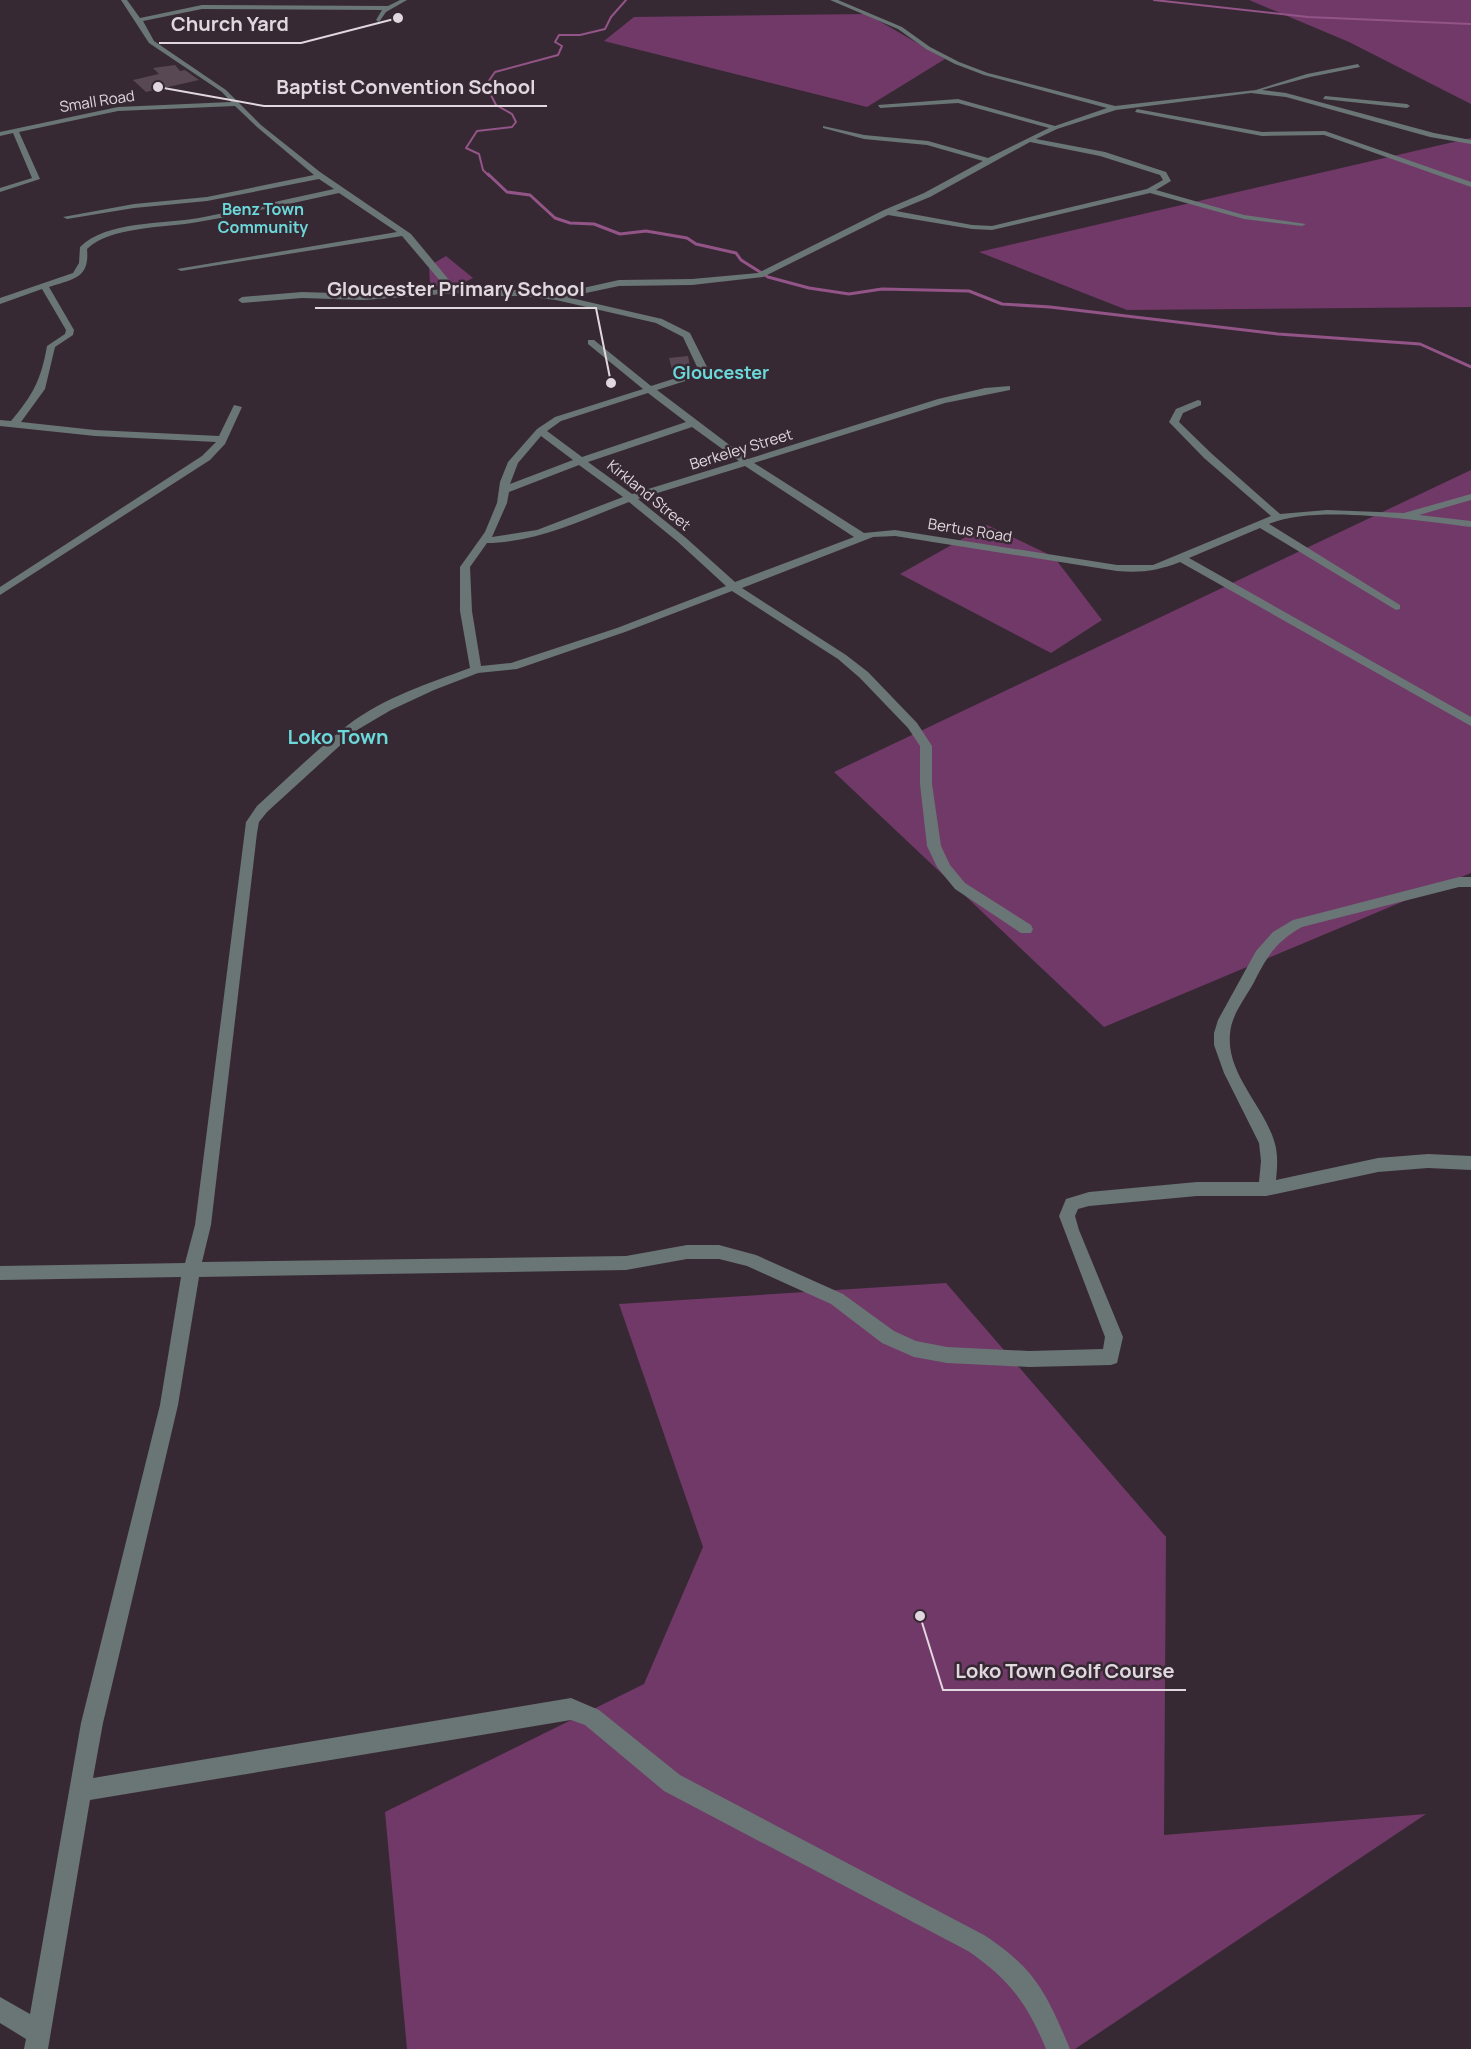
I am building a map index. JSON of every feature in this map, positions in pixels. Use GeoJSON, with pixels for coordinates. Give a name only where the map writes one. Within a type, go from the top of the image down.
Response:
{"type":"FeatureCollection","features":[{"type":"Feature","properties":{"kind":"street"},"geometry":{"type":"LineString","coordinates":[[124,0],[131,12],[140,20],[151,42],[224,91],[288,151],[320,176],[404,233],[455,291]]}},
{"type":"Feature","properties":{"kind":"street"},"geometry":{"type":"LineString","coordinates":[[288,6],[296,0]]}},
{"type":"Feature","properties":{"kind":"street"},"geometry":{"type":"LineString","coordinates":[[325,6],[331,0]]}},
{"type":"Feature","properties":{"kind":"street"},"geometry":{"type":"LineString","coordinates":[[379,20],[388,8],[404,0]]}},
{"type":"Feature","properties":{"kind":"street"},"geometry":{"type":"LineString","coordinates":[[833,0],[900,28],[928,48],[957,63],[986,74],[1115,108],[1156,113],[1262,134],[1325,133],[1471,184]]}},
{"type":"Feature","properties":{"kind":"street"},"geometry":{"type":"LineString","coordinates":[[140,20],[202,7],[388,8]]}},
{"type":"Feature","properties":{"kind":"street"},"geometry":{"type":"LineString","coordinates":[[556,297],[582,289],[619,284],[692,282],[760,275],[887,212],[927,195],[986,160],[1055,128],[1115,108],[1251,91],[1309,75],[1358,66]]}},
{"type":"Feature","properties":{"kind":"street"},"geometry":{"type":"LineString","coordinates":[[1251,91],[1407,106]]}},
{"type":"Feature","properties":{"kind":"street"},"geometry":{"type":"LineString","coordinates":[[1286,95],[1433,135],[1471,142]]}},
{"type":"Feature","properties":{"kind":"street"},"geometry":{"type":"LineString","coordinates":[[880,106],[958,101],[1055,128]]}},
{"type":"Feature","properties":{"kind":"street","name":"Small Road"},"geometry":{"type":"LineString","coordinates":[[0,134],[118,109],[236,104]]}},
{"type":"Feature","properties":{"kind":"street"},"geometry":{"type":"LineString","coordinates":[[825,127],[864,137],[928,143],[986,160]]}},
{"type":"Feature","properties":{"kind":"street"},"geometry":{"type":"LineString","coordinates":[[0,190],[36,178],[15,130]]}},
{"type":"Feature","properties":{"kind":"street"},"geometry":{"type":"LineString","coordinates":[[887,212],[972,227],[992,228],[1150,191],[1167,181],[1163,174],[1102,154],[1029,140]]}},
{"type":"Feature","properties":{"kind":"street"},"geometry":{"type":"LineString","coordinates":[[67,217],[134,206],[207,199],[320,176]]}},
{"type":"Feature","properties":{"kind":"street"},"geometry":{"type":"LineString","coordinates":[[1461,181],[1471,179]]}},
{"type":"Feature","properties":{"kind":"street"},"geometry":{"type":"LineString","coordinates":[[0,301],[76,275],[84,265],[83,249],[86,244],[109,233],[198,220],[341,190]]}},
{"type":"Feature","properties":{"kind":"street"},"geometry":{"type":"LineString","coordinates":[[1150,191],[1244,217],[1302,224]]}},
{"type":"Feature","properties":{"kind":"street"},"geometry":{"type":"LineString","coordinates":[[182,269],[404,233]]}},
{"type":"Feature","properties":{"kind":"street"},"geometry":{"type":"LineString","coordinates":[[14,424],[41,392],[46,378],[51,346],[69,335],[70,330],[45,287]]}},
{"type":"Feature","properties":{"kind":"street"},"geometry":{"type":"LineString","coordinates":[[242,300],[302,295],[364,297],[455,291],[556,297],[659,321],[687,335],[704,369],[701,372],[572,413],[540,431],[513,462],[505,482],[502,503],[486,540],[470,557],[465,567],[466,611],[476,670]]}},
{"type":"Feature","properties":{"kind":"street"},"geometry":{"type":"LineString","coordinates":[[591,342],[649,390],[746,463],[801,501],[861,537]]}},
{"type":"Feature","properties":{"kind":"street","name":"Berkeley Street"},"geometry":{"type":"LineString","coordinates":[[486,540],[503,541],[523,537],[630,498],[949,398],[1007,388]]}},
{"type":"Feature","properties":{"kind":"street"},"geometry":{"type":"LineString","coordinates":[[1198,403],[1179,411],[1174,422],[1208,456],[1278,517]]}},
{"type":"Feature","properties":{"kind":"street"},"geometry":{"type":"LineString","coordinates":[[0,592],[206,458],[223,439],[237,407]]}},
{"type":"Feature","properties":{"kind":"street"},"geometry":{"type":"LineString","coordinates":[[0,423],[95,433],[223,439]]}},
{"type":"Feature","properties":{"kind":"street"},"geometry":{"type":"LineString","coordinates":[[505,490],[582,460],[693,423]]}},
{"type":"Feature","properties":{"kind":"street","name":"Kirkland Street"},"geometry":{"type":"LineString","coordinates":[[540,431],[582,460],[630,498],[735,588],[842,657],[864,675],[913,726],[926,746],[926,784],[934,846],[944,867],[960,886],[1026,929]]}},
{"type":"Feature","properties":{"kind":"street"},"geometry":{"type":"LineString","coordinates":[[1403,516],[1471,497]]}},
{"type":"Feature","properties":{"kind":"street","name":"Bertus Road"},"geometry":{"type":"LineString","coordinates":[[38,2042],[92,1723],[169,1405],[191,1272],[203,1225],[253,822],[262,809],[353,727],[419,692],[476,670],[521,664],[735,588],[861,537],[883,532],[896,533],[1131,570],[1156,568],[1278,517],[1329,511],[1471,524]]}},
{"type":"Feature","properties":{"kind":"street"},"geometry":{"type":"LineString","coordinates":[[1261,524],[1396,607]]}},
{"type":"Feature","properties":{"kind":"street"},"geometry":{"type":"LineString","coordinates":[[1181,558],[1471,722]]}},
{"type":"Feature","properties":{"kind":"street"},"geometry":{"type":"LineString","coordinates":[[1266,1189],[1270,1161],[1267,1143],[1223,1051],[1221,1034],[1265,945],[1279,933],[1299,923],[1459,882],[1471,882]]}},
{"type":"Feature","properties":{"kind":"street"},"geometry":{"type":"LineString","coordinates":[[0,1273],[191,1272],[626,1263],[657,1256],[719,1252],[750,1260],[837,1299],[888,1337],[914,1349],[982,1358],[1112,1357],[1114,1337],[1067,1216],[1072,1204],[1089,1199],[1197,1190],[1266,1189],[1378,1165],[1428,1161],[1471,1163]]}},
{"type":"Feature","properties":{"kind":"street"},"geometry":{"type":"LineString","coordinates":[[81,1791],[571,1708],[592,1717],[672,1783],[966,1937],[1005,1961],[1030,1988],[1058,2049]]}},
{"type":"Feature","properties":{"kind":"street"},"geometry":{"type":"LineString","coordinates":[[0,2009],[38,2042]]}},
{"type":"Feature","properties":{"kind":"shaded area"},"geometry":{"type":"Polygon","coordinates":[[[1249,0],[1471,0],[1471,104],[1349,42],[1249,0]]]}},
{"type":"Feature","properties":{"kind":"shaded area"},"geometry":{"type":"Polygon","coordinates":[[[867,14],[945,59],[867,107],[604,41],[634,17],[867,14]]]}},
{"type":"Feature","properties":{"kind":"shaded area"},"geometry":{"type":"Polygon","coordinates":[[[1471,138],[1471,307],[1127,310],[979,252],[1471,138]]]}},
{"type":"Feature","properties":{"kind":"shaded area"},"geometry":{"type":"Polygon","coordinates":[[[446,256],[473,278],[446,287],[430,283],[429,266],[446,256]]]}},
{"type":"Feature","properties":{"kind":"shaded area"},"geometry":{"type":"Polygon","coordinates":[[[1471,470],[1471,873],[1104,1027],[834,772],[1471,470]]]}},
{"type":"Feature","properties":{"kind":"shaded area"},"geometry":{"type":"Polygon","coordinates":[[[987,525],[1054,557],[1102,620],[1051,653],[900,574],[987,525]]]}},
{"type":"Feature","properties":{"kind":"shaded area"},"geometry":{"type":"Polygon","coordinates":[[[946,1283],[1166,1537],[1164,1835],[1426,1814],[1075,2049],[407,2049],[385,1812],[644,1684],[703,1547],[619,1304],[946,1283]]]}},
{"type":"Feature","properties":{"kind":"building"},"geometry":{"type":"Polygon","coordinates":[[[175,65],[180,71],[185,70],[199,80],[146,92],[133,80],[159,74],[153,68],[175,65]]]}},
{"type":"Feature","properties":{"kind":"building"},"geometry":{"type":"Polygon","coordinates":[[[688,356],[691,371],[673,373],[669,358],[688,356]]]}},
{"type":"Feature","properties":{"kind":"waterway"},"geometry":{"type":"LineString","coordinates":[[489,176],[483,170],[479,154],[466,148],[477,131],[512,127],[516,122],[512,114],[496,105],[486,85],[495,72],[558,55],[562,46],[555,42],[559,35],[580,35],[605,29],[611,17],[626,0]]}},
{"type":"Feature","properties":{"kind":"waterway"},"geometry":{"type":"LineString","coordinates":[[1154,0],[1308,17],[1471,24]]}},
{"type":"Feature","properties":{"kind":"waterway"},"geometry":{"type":"LineString","coordinates":[[488,174],[507,192],[530,195],[555,218],[570,223],[594,224],[620,234],[646,231],[687,238],[696,244],[736,253],[741,260],[768,277],[809,288],[849,294],[882,289],[969,291],[1002,304],[1050,307],[1278,334],[1420,344],[1471,367]]}},
{"type":"Feature","properties":{"kind":"place","name":"Church Yard"},"geometry":{"type":"Point","coordinates":[398,18]}},
{"type":"Feature","properties":{"kind":"place","name":"Baptist Convention School"},"geometry":{"type":"Point","coordinates":[158,87]}},
{"type":"Feature","properties":{"kind":"place","name":"Gloucester Primary School"},"geometry":{"type":"Point","coordinates":[611,383]}},
{"type":"Feature","properties":{"kind":"place","name":"Loko Town Golf Course"},"geometry":{"type":"Point","coordinates":[920,1616]}},
{"type":"Feature","properties":{"kind":"district","name":"Benz Town Community"},"geometry":{"type":"Point","coordinates":[263,218]}},
{"type":"Feature","properties":{"kind":"district","name":"Gloucester"},"geometry":{"type":"Point","coordinates":[721,372]}},
{"type":"Feature","properties":{"kind":"district","name":"Loko Town"},"geometry":{"type":"Point","coordinates":[338,736]}}]}
